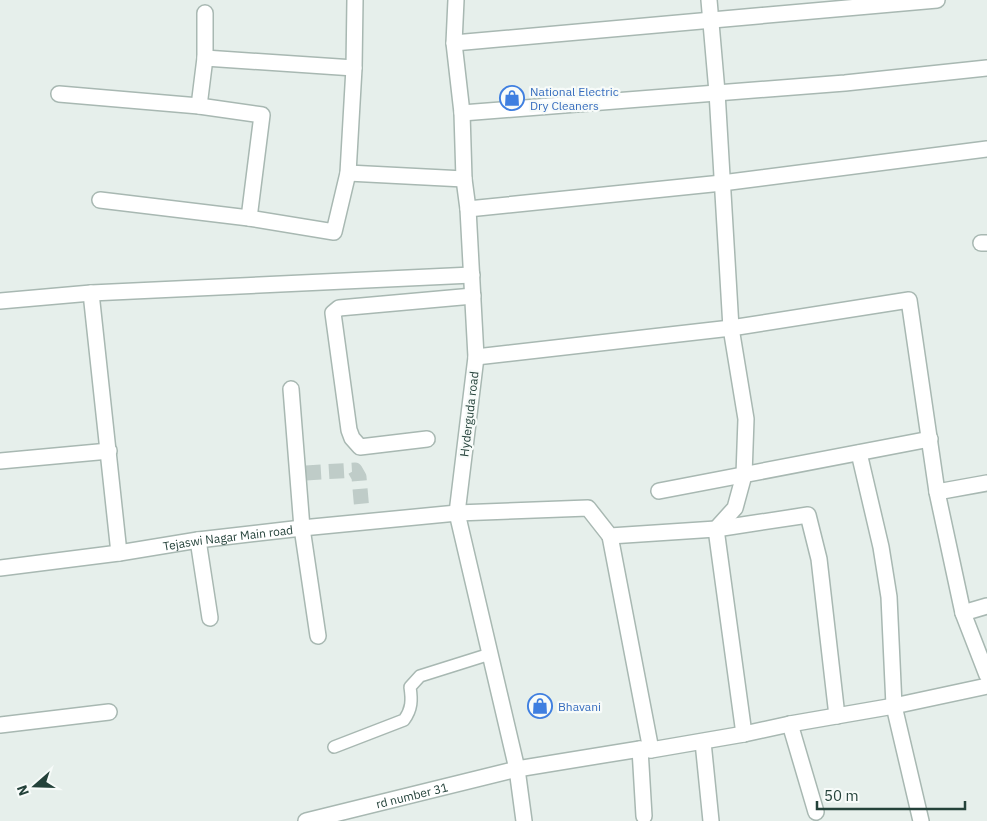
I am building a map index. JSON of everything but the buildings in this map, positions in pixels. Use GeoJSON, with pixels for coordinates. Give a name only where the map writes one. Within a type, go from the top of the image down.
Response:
{"type":"FeatureCollection","features":[{"type":"Feature","properties":{"kind":"street"},"geometry":{"type":"LineString","coordinates":[[100,200],[249,218],[334,232],[348,173],[354,68],[355,0]]}},
{"type":"Feature","properties":{"kind":"street","name":"Hyderguda road"},"geometry":{"type":"LineString","coordinates":[[456,0],[454,43],[462,113],[464,179],[468,209],[476,358],[457,513],[517,769],[524,821]]}},
{"type":"Feature","properties":{"kind":"street"},"geometry":{"type":"LineString","coordinates":[[708,0],[717,92],[731,328],[746,419],[744,475],[735,508],[716,530],[744,734]]}},
{"type":"Feature","properties":{"kind":"street"},"geometry":{"type":"LineString","coordinates":[[454,43],[937,0]]}},
{"type":"Feature","properties":{"kind":"street"},"geometry":{"type":"LineString","coordinates":[[199,106],[205,58],[205,13]]}},
{"type":"Feature","properties":{"kind":"street"},"geometry":{"type":"LineString","coordinates":[[205,58],[354,68]]}},
{"type":"Feature","properties":{"kind":"street"},"geometry":{"type":"LineString","coordinates":[[462,113],[845,83],[987,68]]}},
{"type":"Feature","properties":{"kind":"street"},"geometry":{"type":"LineString","coordinates":[[59,94],[199,106],[262,115],[249,218]]}},
{"type":"Feature","properties":{"kind":"street"},"geometry":{"type":"LineString","coordinates":[[468,209],[722,183],[987,149]]}},
{"type":"Feature","properties":{"kind":"street"},"geometry":{"type":"LineString","coordinates":[[348,173],[464,179]]}},
{"type":"Feature","properties":{"kind":"street"},"geometry":{"type":"LineString","coordinates":[[0,301],[91,293],[472,275]]}},
{"type":"Feature","properties":{"kind":"street"},"geometry":{"type":"LineString","coordinates":[[91,293],[119,553]]}},
{"type":"Feature","properties":{"kind":"street"},"geometry":{"type":"LineString","coordinates":[[428,439],[360,447],[356,444],[349,430],[333,314],[339,308],[473,296]]}},
{"type":"Feature","properties":{"kind":"street"},"geometry":{"type":"LineString","coordinates":[[476,358],[731,328],[909,300],[937,492],[963,613],[987,676]]}},
{"type":"Feature","properties":{"kind":"street"},"geometry":{"type":"LineString","coordinates":[[291,388],[302,473],[302,528],[318,636]]}},
{"type":"Feature","properties":{"kind":"street"},"geometry":{"type":"LineString","coordinates":[[659,491],[930,439]]}},
{"type":"Feature","properties":{"kind":"street"},"geometry":{"type":"LineString","coordinates":[[0,461],[109,451]]}},
{"type":"Feature","properties":{"kind":"street"},"geometry":{"type":"LineString","coordinates":[[859,453],[881,547],[889,597],[894,706],[921,821]]}},
{"type":"Feature","properties":{"kind":"street"},"geometry":{"type":"LineString","coordinates":[[937,492],[987,483]]}},
{"type":"Feature","properties":{"kind":"street","name":"Tejaswi Nagar Main road"},"geometry":{"type":"LineString","coordinates":[[0,568],[119,553],[198,540],[302,528],[362,516],[588,508],[610,536]]}},
{"type":"Feature","properties":{"kind":"street"},"geometry":{"type":"LineString","coordinates":[[644,816],[646,750],[610,536],[716,530],[808,515],[819,559],[837,716]]}},
{"type":"Feature","properties":{"kind":"street"},"geometry":{"type":"LineString","coordinates":[[198,540],[210,618]]}},
{"type":"Feature","properties":{"kind":"street"},"geometry":{"type":"LineString","coordinates":[[963,613],[987,606]]}},
{"type":"Feature","properties":{"kind":"street","name":"rd number 31"},"geometry":{"type":"LineString","coordinates":[[306,821],[517,769],[703,742],[790,724],[894,706],[987,686]]}},
{"type":"Feature","properties":{"kind":"street"},"geometry":{"type":"LineString","coordinates":[[0,725],[109,712]]}},
{"type":"Feature","properties":{"kind":"street"},"geometry":{"type":"LineString","coordinates":[[790,724],[816,812]]}},
{"type":"Feature","properties":{"kind":"street"},"geometry":{"type":"LineString","coordinates":[[703,742],[711,821]]}},
{"type":"Feature","properties":{"kind":"lane"},"geometry":{"type":"LineString","coordinates":[[334,747],[404,720],[410,711],[412,697],[410,687],[420,676],[490,654]]}},
{"type":"Feature","properties":{"kind":"tunnel"},"geometry":{"type":"LineString","coordinates":[[306,473],[355,470],[359,477],[362,511]]}},
{"type":"Feature","properties":{"kind":"place","name":"National Electric Dry Cleaners"},"geometry":{"type":"Point","coordinates":[512,98]}},
{"type":"Feature","properties":{"kind":"place","name":"Bhavani"},"geometry":{"type":"Point","coordinates":[540,706]}}]}
